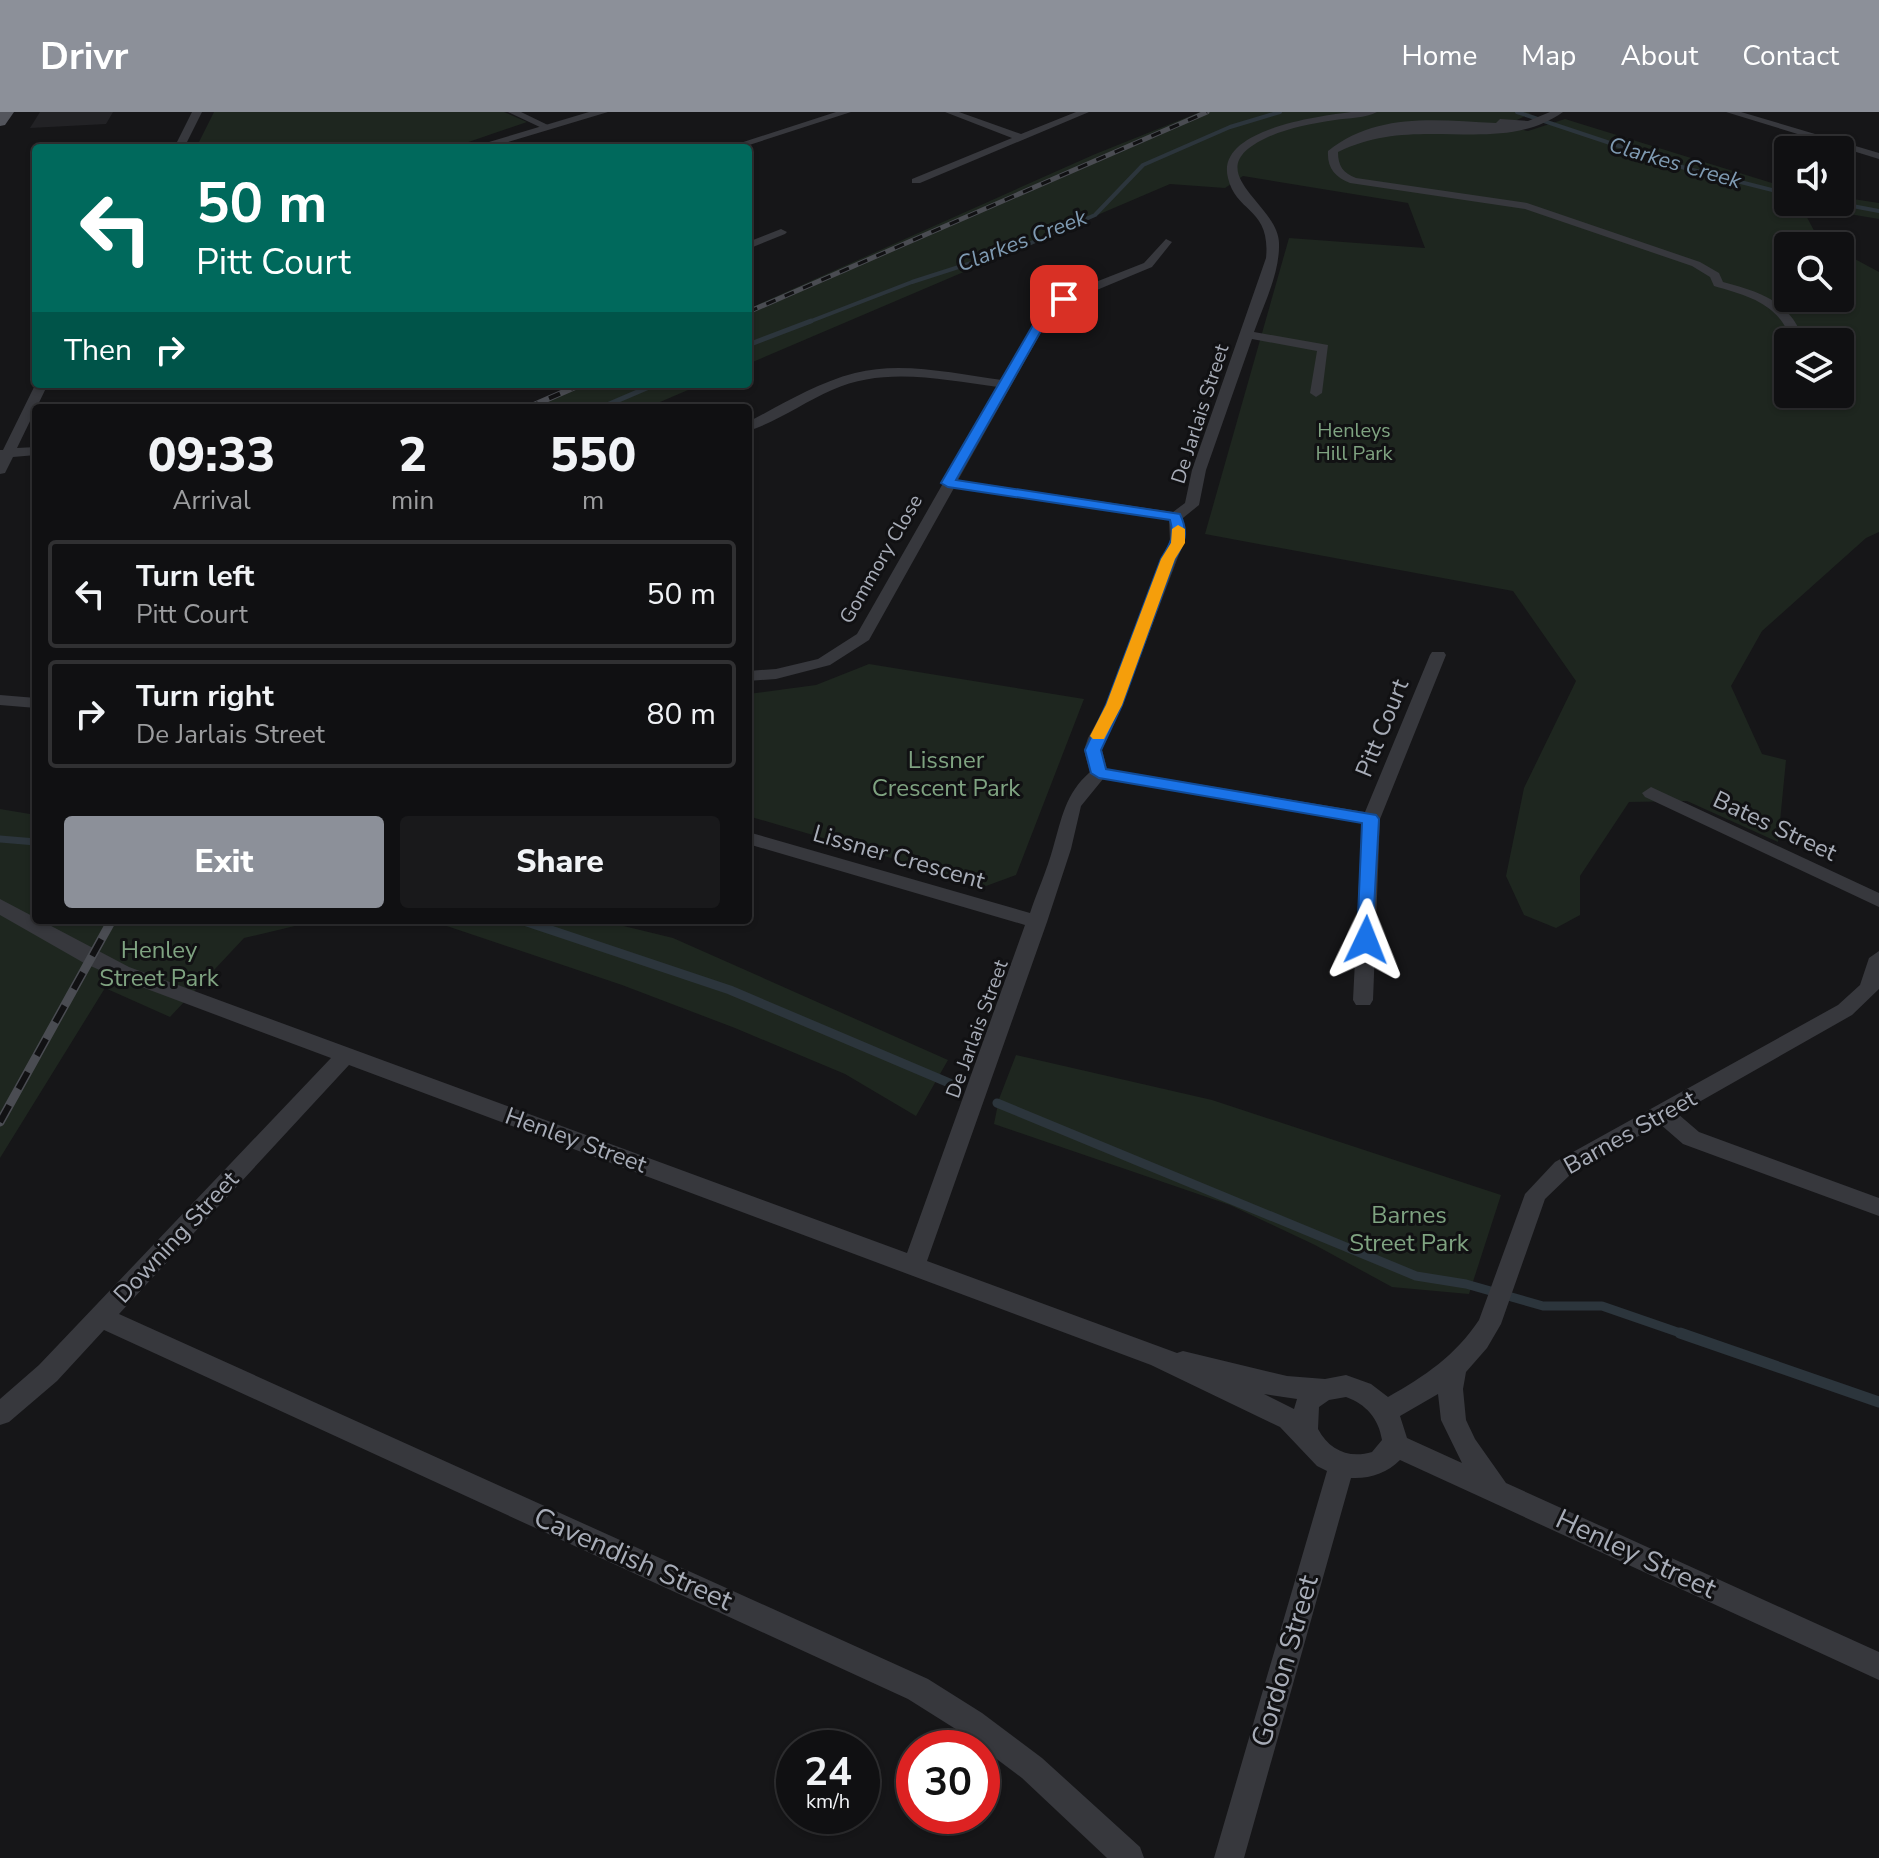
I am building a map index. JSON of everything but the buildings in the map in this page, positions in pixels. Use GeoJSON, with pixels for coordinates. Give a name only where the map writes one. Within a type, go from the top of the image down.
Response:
{"type":"FeatureCollection","features":[{"type":"Feature","properties":{"kind":"main road"},"geometry":{"type":"LineString","coordinates":[[0,122],[7,112]]}},
{"type":"Feature","properties":{"kind":"street"},"geometry":{"type":"LineString","coordinates":[[181,144],[197,112]]}},
{"type":"Feature","properties":{"kind":"street"},"geometry":{"type":"LineString","coordinates":[[513,112],[547,127]]}},
{"type":"Feature","properties":{"kind":"street"},"geometry":{"type":"LineString","coordinates":[[489,144],[602,112]]}},
{"type":"Feature","properties":{"kind":"street"},"geometry":{"type":"LineString","coordinates":[[801,112],[820,120]]}},
{"type":"Feature","properties":{"kind":"street"},"geometry":{"type":"LineString","coordinates":[[743,144],[846,112]]}},
{"type":"Feature","properties":{"kind":"street"},"geometry":{"type":"LineString","coordinates":[[950,112],[1021,138]]}},
{"type":"Feature","properties":{"kind":"street"},"geometry":{"type":"LineString","coordinates":[[916,181],[1084,112]]}},
{"type":"Feature","properties":{"kind":"street","name":"De Jarlais Street"},"geometry":{"type":"LineString","coordinates":[[914,1265],[1037,922],[1080,787],[1099,773],[1093,750],[1114,705],[1168,559],[1178,543],[1180,533],[1176,517],[1192,505],[1199,470],[1267,278],[1275,246],[1271,226],[1233,179],[1231,171],[1236,155],[1249,143],[1277,130],[1372,112]]}},
{"type":"Feature","properties":{"kind":"street"},"geometry":{"type":"LineString","coordinates":[[1450,112],[1514,124]]}},
{"type":"Feature","properties":{"kind":"street"},"geometry":{"type":"LineString","coordinates":[[1731,112],[1879,156]]}},
{"type":"Feature","properties":{"kind":"street"},"geometry":{"type":"LineString","coordinates":[[1754,119],[1775,112]]}},
{"type":"Feature","properties":{"kind":"street"},"geometry":{"type":"LineString","coordinates":[[1553,114],[1531,123],[1491,127],[1445,119],[1399,120],[1359,133],[1339,145],[1333,151],[1334,166],[1339,173],[1354,181],[1527,206],[1696,264],[1715,275],[1718,284],[1755,295],[1778,306],[1791,320],[1794,328]]}},
{"type":"Feature","properties":{"kind":"street"},"geometry":{"type":"LineString","coordinates":[[752,244],[781,232]]}},
{"type":"Feature","properties":{"kind":"street","name":"Gommory Close"},"geometry":{"type":"LineString","coordinates":[[752,676],[776,674],[824,662],[863,637],[1046,313],[1064,299],[1148,265],[1166,242]]}},
{"type":"Feature","properties":{"kind":"street"},"geometry":{"type":"LineString","coordinates":[[1247,334],[1324,348],[1316,393]]}},
{"type":"Feature","properties":{"kind":"street"},"geometry":{"type":"LineString","coordinates":[[752,425],[840,382],[879,373],[899,372],[1005,384]]}},
{"type":"Feature","properties":{"kind":"street"},"geometry":{"type":"LineString","coordinates":[[0,470],[5,454],[40,388]]}},
{"type":"Feature","properties":{"kind":"street"},"geometry":{"type":"LineString","coordinates":[[5,454],[32,451]]}},
{"type":"Feature","properties":{"kind":"street"},"geometry":{"type":"LineString","coordinates":[[948,483],[1176,517]]}},
{"type":"Feature","properties":{"kind":"street","name":"Pitt Court"},"geometry":{"type":"LineString","coordinates":[[1363,1000],[1371,819],[1438,655]]}},
{"type":"Feature","properties":{"kind":"street"},"geometry":{"type":"LineString","coordinates":[[0,700],[32,703]]}},
{"type":"Feature","properties":{"kind":"street"},"geometry":{"type":"LineString","coordinates":[[1099,773],[1371,819]]}},
{"type":"Feature","properties":{"kind":"street","name":"Bates Street"},"geometry":{"type":"LineString","coordinates":[[1651,793],[1879,901]]}},
{"type":"Feature","properties":{"kind":"street","name":"Lissner Crescent"},"geometry":{"type":"LineString","coordinates":[[752,839],[1037,922]]}},
{"type":"Feature","properties":{"kind":"street","name":"Henley Street"},"geometry":{"type":"LineString","coordinates":[[0,906],[91,958],[1160,1357],[1271,1409],[1289,1419],[1307,1437]]}},
{"type":"Feature","properties":{"kind":"street","name":"Barnes Street"},"geometry":{"type":"LineString","coordinates":[[1497,1490],[1475,1460],[1449,1411],[1448,1391],[1454,1371],[1489,1324],[1536,1194],[1546,1181],[1563,1168],[1845,1010],[1869,989],[1879,958]]}},
{"type":"Feature","properties":{"kind":"street","name":"Downing Street"},"geometry":{"type":"LineString","coordinates":[[0,1414],[48,1373],[346,1055]]}},
{"type":"Feature","properties":{"kind":"street"},"geometry":{"type":"LineString","coordinates":[[1663,1114],[1691,1138],[1879,1207]]}},
{"type":"Feature","properties":{"kind":"street","name":"Cavendish Street"},"geometry":{"type":"LineString","coordinates":[[101,1317],[918,1689],[972,1723],[1032,1768],[1129,1858]]}},
{"type":"Feature","properties":{"kind":"street","name":"Henley Street"},"geometry":{"type":"LineString","coordinates":[[1160,1357],[1218,1368],[1294,1391],[1324,1389]]}},
{"type":"Feature","properties":{"kind":"street","name":"Barnes Street"},"geometry":{"type":"LineString","coordinates":[[1387,1411],[1454,1371]]}},
{"type":"Feature","properties":{"kind":"street"},"geometry":{"type":"LineString","coordinates":[[1346,1386],[1363,1390],[1387,1411],[1393,1426],[1393,1444],[1383,1458],[1370,1465],[1342,1465],[1323,1455],[1307,1437],[1303,1422],[1305,1408],[1312,1396],[1324,1389],[1346,1386]]}},
{"type":"Feature","properties":{"kind":"street","name":"Henley Street"},"geometry":{"type":"LineString","coordinates":[[1393,1444],[1879,1666]]}},
{"type":"Feature","properties":{"kind":"street","name":"Gordon Street"},"geometry":{"type":"LineString","coordinates":[[1229,1858],[1342,1465]]}},
{"type":"Feature","properties":{"kind":"shaded area"},"geometry":{"type":"Polygon","coordinates":[[[40,112],[113,112],[106,124],[30,128],[40,112]]]}},
{"type":"Feature","properties":{"kind":"green space"},"geometry":{"type":"Polygon","coordinates":[[[214,112],[504,112],[527,122],[463,144],[198,144],[214,112]]]}},
{"type":"Feature","properties":{"kind":"green space","name":"Henleys Hill Park"},"geometry":{"type":"Polygon","coordinates":[[[1200,112],[1526,112],[1531,113],[1505,126],[1528,131],[1565,119],[1774,184],[1774,216],[1806,216],[1815,232],[1774,232],[1774,312],[1854,312],[1854,259],[1879,272],[1879,532],[1866,538],[1762,631],[1731,686],[1762,754],[1786,760],[1778,842],[1687,801],[1629,802],[1580,876],[1580,915],[1556,928],[1524,915],[1506,876],[1524,788],[1576,681],[1513,591],[1205,534],[1289,238],[1425,248],[1408,203],[1243,176],[1225,188],[1170,184],[752,362],[752,307],[1093,155],[1200,112]]]}},
{"type":"Feature","properties":{"kind":"green space"},"geometry":{"type":"Polygon","coordinates":[[[1854,199],[1879,203],[1879,219],[1854,215],[1854,199]]]}},
{"type":"Feature","properties":{"kind":"green space"},"geometry":{"type":"Polygon","coordinates":[[[569,388],[693,388],[655,404],[532,404],[569,388]]]}},
{"type":"Feature","properties":{"kind":"green space","name":"Lissner Crescent Park"},"geometry":{"type":"Polygon","coordinates":[[[869,664],[1084,699],[1016,875],[986,886],[752,817],[752,693],[816,685],[869,664]]]}},
{"type":"Feature","properties":{"kind":"green space","name":"Henley Street Park"},"geometry":{"type":"Polygon","coordinates":[[[0,809],[32,814],[32,924],[303,924],[244,938],[170,1017],[105,988],[0,1158],[0,809]]]}},
{"type":"Feature","properties":{"kind":"green space"},"geometry":{"type":"Polygon","coordinates":[[[441,924],[615,924],[673,938],[948,1060],[916,1116],[845,1074],[622,985],[441,924]]]}},
{"type":"Feature","properties":{"kind":"green space","name":"Barnes Street Park"},"geometry":{"type":"Polygon","coordinates":[[[1016,1055],[1212,1100],[1501,1195],[1469,1294],[1392,1287],[1315,1245],[1230,1205],[994,1124],[999,1099],[1016,1055]]]}},
{"type":"Feature","properties":{"kind":"waterway","name":"Clarkes Creek"},"geometry":{"type":"LineString","coordinates":[[806,323],[912,282],[1024,246],[1095,215],[1143,165],[1230,127],[1280,112]]}},
{"type":"Feature","properties":{"kind":"waterway","name":"Clarkes Creek"},"geometry":{"type":"LineString","coordinates":[[1517,112],[1685,168],[1774,190]]}},
{"type":"Feature","properties":{"kind":"waterway","name":"Clarkes Creek"},"geometry":{"type":"LineString","coordinates":[[1854,206],[1879,211]]}},
{"type":"Feature","properties":{"kind":"waterway","name":"Clarkes Creek"},"geometry":{"type":"LineString","coordinates":[[752,343],[811,321]]}},
{"type":"Feature","properties":{"kind":"waterway","name":"Clarkes Creek"},"geometry":{"type":"LineString","coordinates":[[609,404],[647,388]]}},
{"type":"Feature","properties":{"kind":"waterway","name":"Clarkes Creek"},"geometry":{"type":"LineString","coordinates":[[0,839],[32,842]]}},
{"type":"Feature","properties":{"kind":"waterway"},"geometry":{"type":"LineString","coordinates":[[533,924],[730,990],[954,1085]]}},
{"type":"Feature","properties":{"kind":"waterway"},"geometry":{"type":"LineString","coordinates":[[997,1103],[1416,1276],[1466,1284],[1543,1306],[1602,1306],[1686,1335]]}},
{"type":"Feature","properties":{"kind":"waterway"},"geometry":{"type":"LineString","coordinates":[[1680,1333],[1879,1402]]}},
{"type":"Feature","properties":{"kind":"railway"},"geometry":{"type":"LineString","coordinates":[[752,310],[1207,112]]}},
{"type":"Feature","properties":{"kind":"railway"},"geometry":{"type":"LineString","coordinates":[[536,404],[573,388]]}},
{"type":"Feature","properties":{"kind":"railway"},"geometry":{"type":"LineString","coordinates":[[0,1122],[110,924]]}},
{"type":"Feature","properties":{"kind":"slow traffic"},"geometry":{"type":"LineString","coordinates":[[1098,736],[1114,705],[1168,559],[1178,543],[1178,529]]}},
{"type":"Feature","properties":{"kind":"route"},"geometry":{"type":"LineString","coordinates":[[1064,299],[1046,313],[948,483],[1176,517],[1180,533],[1178,543],[1168,559],[1114,705],[1093,750],[1099,773],[1371,819],[1366,940]]}}]}
